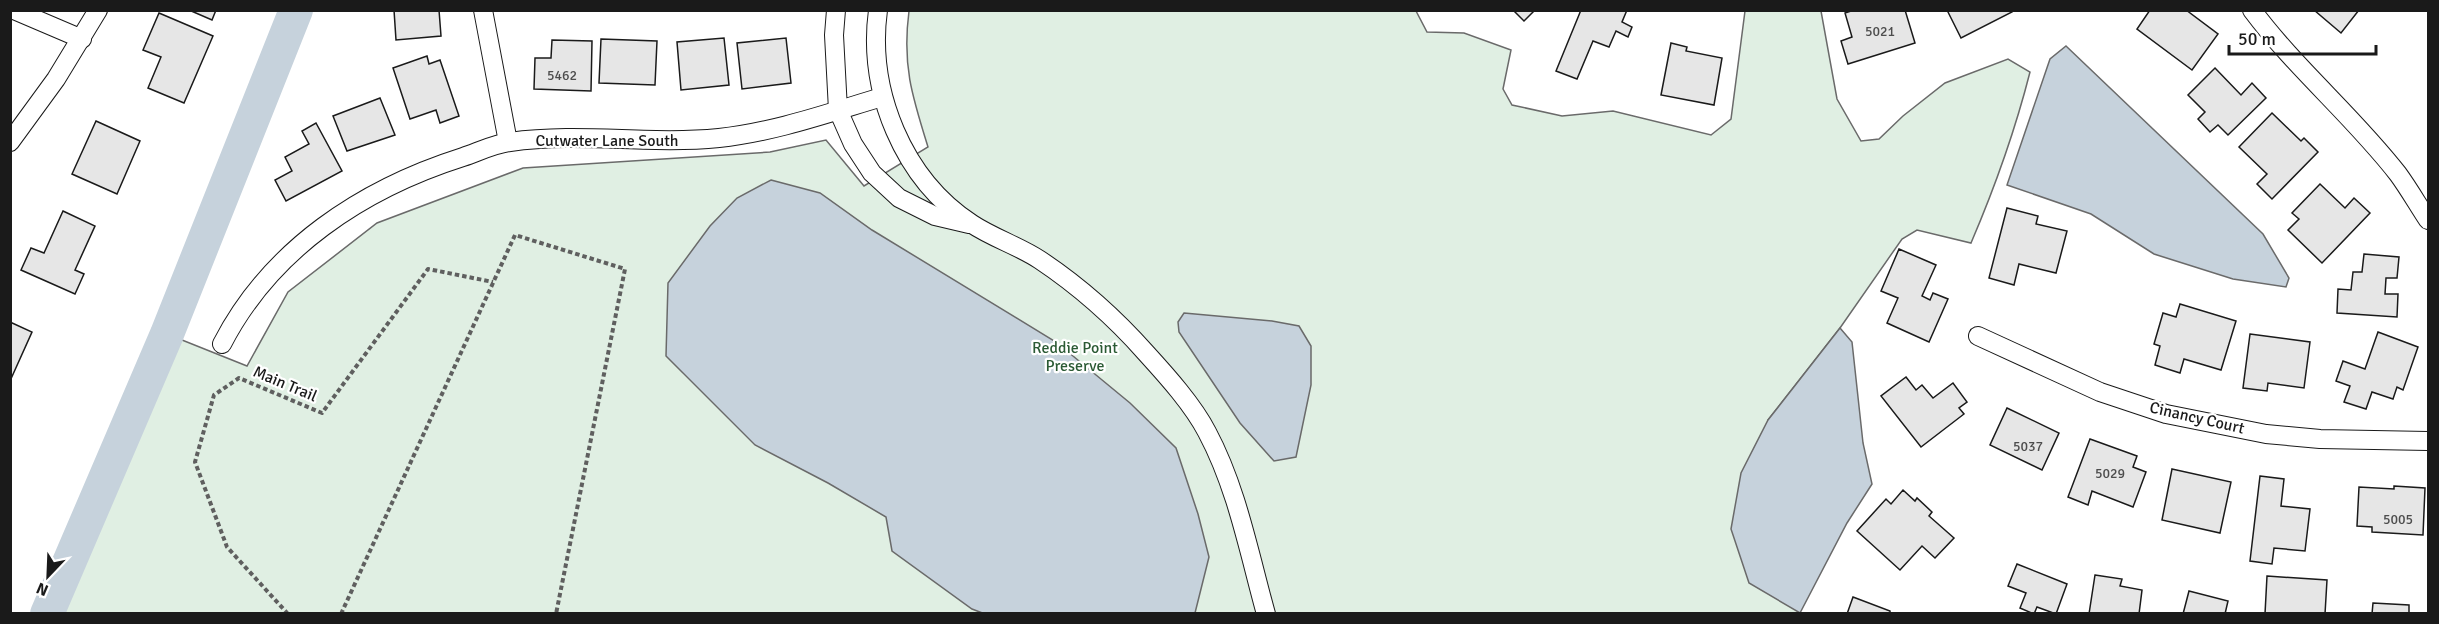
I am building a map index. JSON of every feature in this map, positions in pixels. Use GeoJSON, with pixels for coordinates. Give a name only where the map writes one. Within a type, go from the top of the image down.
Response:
{"type":"FeatureCollection","features":[{"type":"Feature","properties":{"kind":"street"},"geometry":{"type":"LineString","coordinates":[[14,10],[82,39]]}},
{"type":"Feature","properties":{"kind":"street"},"geometry":{"type":"LineString","coordinates":[[10,142],[56,79],[98,10]]}},
{"type":"Feature","properties":{"kind":"street"},"geometry":{"type":"LineString","coordinates":[[483,10],[508,142]]}},
{"type":"Feature","properties":{"kind":"street"},"geometry":{"type":"LineString","coordinates":[[836,10],[834,35],[838,110],[853,144],[872,173],[899,198],[935,216],[971,224]]}},
{"type":"Feature","properties":{"kind":"street"},"geometry":{"type":"LineString","coordinates":[[878,10],[877,63],[882,97],[892,126],[927,185],[971,224],[1038,259],[1080,288],[1146,352],[1173,385],[1207,431],[1227,477],[1243,525],[1266,614]]}},
{"type":"Feature","properties":{"kind":"street"},"geometry":{"type":"LineString","coordinates":[[2252,10],[2277,44],[2377,149],[2398,175],[2428,220]]}},
{"type":"Feature","properties":{"kind":"street","name":"Cutwater Lane South"},"geometry":{"type":"LineString","coordinates":[[222,344],[237,314],[253,292],[317,230],[383,189],[425,169],[508,142],[592,137],[670,141],[719,138],[765,131],[882,97]]}},
{"type":"Feature","properties":{"kind":"street","name":"Cinancy Court"},"geometry":{"type":"LineString","coordinates":[[1978,336],[2100,392],[2166,414],[2266,434],[2320,439],[2428,441]]}},
{"type":"Feature","properties":{"kind":"path"},"geometry":{"type":"LineString","coordinates":[[341,614],[515,235],[625,268],[556,614]]}},
{"type":"Feature","properties":{"kind":"path","name":"Main Trail"},"geometry":{"type":"LineString","coordinates":[[288,614],[226,547],[195,462],[214,395],[239,378],[322,413],[428,269],[493,282]]}},
{"type":"Feature","properties":{"kind":"green space","name":"Reddie Point Preserve"},"geometry":{"type":"Polygon","coordinates":[[[909,11],[1416,11],[1427,32],[1464,33],[1511,50],[1503,89],[1512,105],[1562,116],[1613,111],[1711,135],[1731,119],[1745,11],[1821,11],[1837,99],[1861,141],[1879,139],[1903,116],[1945,83],[2008,59],[2030,72],[2004,159],[1971,243],[1917,230],[1902,239],[1840,328],[1768,420],[1800,613],[47,614],[167,334],[247,366],[288,292],[377,223],[523,168],[770,152],[826,140],[864,186],[928,147],[910,80],[907,48],[909,11]]]}},
{"type":"Feature","properties":{"kind":"shaded area"},"geometry":{"type":"Polygon","coordinates":[[[2066,46],[2263,234],[2289,278],[2286,287],[2233,279],[2154,254],[2091,214],[2007,185],[2050,59],[2066,46]]]}},
{"type":"Feature","properties":{"kind":"shaded area"},"geometry":{"type":"Polygon","coordinates":[[[771,180],[820,193],[872,230],[1056,342],[1130,403],[1176,448],[1198,514],[1209,557],[1195,613],[985,614],[972,609],[892,551],[886,517],[828,483],[755,445],[666,356],[668,283],[710,226],[737,198],[771,180]]]}},
{"type":"Feature","properties":{"kind":"shaded area"},"geometry":{"type":"Polygon","coordinates":[[[1184,313],[1272,321],[1299,326],[1311,346],[1311,385],[1296,457],[1274,461],[1240,423],[1179,332],[1178,322],[1184,313]]]}},
{"type":"Feature","properties":{"kind":"shaded area"},"geometry":{"type":"Polygon","coordinates":[[[1840,328],[1852,342],[1863,443],[1872,484],[1847,523],[1800,613],[1749,583],[1731,529],[1741,473],[1768,420],[1840,328]]]}},
{"type":"Feature","properties":{"kind":"building"},"geometry":{"type":"Polygon","coordinates":[[[189,10],[216,10],[212,20],[189,10]]]}},
{"type":"Feature","properties":{"kind":"building"},"geometry":{"type":"Polygon","coordinates":[[[394,10],[439,10],[441,36],[396,40],[394,10]]]}},
{"type":"Feature","properties":{"kind":"building"},"geometry":{"type":"Polygon","coordinates":[[[1513,10],[1535,10],[1524,21],[1513,10]]]}},
{"type":"Feature","properties":{"kind":"building"},"geometry":{"type":"Polygon","coordinates":[[[1581,10],[1627,10],[1622,22],[1632,27],[1628,37],[1616,31],[1609,47],[1593,41],[1577,79],[1556,71],[1581,10]]]}},
{"type":"Feature","properties":{"kind":"building"},"geometry":{"type":"Polygon","coordinates":[[[1854,10],[1905,10],[1915,43],[1848,64],[1841,41],[1852,37],[1845,13],[1854,10]]]}},
{"type":"Feature","properties":{"kind":"building"},"geometry":{"type":"Polygon","coordinates":[[[1947,10],[2011,10],[2012,12],[1961,38],[1947,10]]]}},
{"type":"Feature","properties":{"kind":"building"},"geometry":{"type":"Polygon","coordinates":[[[2150,10],[2186,10],[2218,34],[2192,70],[2137,29],[2150,10]]]}},
{"type":"Feature","properties":{"kind":"building"},"geometry":{"type":"Polygon","coordinates":[[[2314,10],[2359,10],[2341,33],[2314,10]]]}},
{"type":"Feature","properties":{"kind":"building"},"geometry":{"type":"Polygon","coordinates":[[[159,13],[213,36],[184,103],[148,88],[161,57],[143,50],[159,13]]]}},
{"type":"Feature","properties":{"kind":"building"},"geometry":{"type":"Polygon","coordinates":[[[724,38],[729,85],[681,90],[677,42],[724,38]]]}},
{"type":"Feature","properties":{"kind":"building"},"geometry":{"type":"Polygon","coordinates":[[[786,38],[791,83],[742,89],[737,43],[786,38]]]}},
{"type":"Feature","properties":{"kind":"building"},"geometry":{"type":"Polygon","coordinates":[[[601,39],[657,41],[655,85],[599,83],[601,39]]]}},
{"type":"Feature","properties":{"kind":"building"},"geometry":{"type":"Polygon","coordinates":[[[552,40],[592,41],[591,91],[534,89],[535,58],[551,58],[552,40]]]}},
{"type":"Feature","properties":{"kind":"building"},"geometry":{"type":"Polygon","coordinates":[[[1671,43],[1687,47],[1686,51],[1722,58],[1714,105],[1661,95],[1671,43]]]}},
{"type":"Feature","properties":{"kind":"building"},"geometry":{"type":"Polygon","coordinates":[[[427,56],[429,64],[440,60],[459,116],[440,123],[436,110],[410,119],[393,68],[427,56]]]}},
{"type":"Feature","properties":{"kind":"building"},"geometry":{"type":"Polygon","coordinates":[[[2215,68],[2241,95],[2252,83],[2266,98],[2228,135],[2218,125],[2210,132],[2198,119],[2205,112],[2188,95],[2215,68]]]}},
{"type":"Feature","properties":{"kind":"building"},"geometry":{"type":"Polygon","coordinates":[[[380,98],[395,135],[347,151],[333,116],[380,98]]]}},
{"type":"Feature","properties":{"kind":"building"},"geometry":{"type":"Polygon","coordinates":[[[2272,113],[2301,141],[2304,138],[2318,152],[2272,199],[2257,184],[2267,174],[2239,147],[2272,113]]]}},
{"type":"Feature","properties":{"kind":"building"},"geometry":{"type":"Polygon","coordinates":[[[96,121],[140,141],[117,194],[72,174],[96,121]]]}},
{"type":"Feature","properties":{"kind":"building"},"geometry":{"type":"Polygon","coordinates":[[[316,123],[342,171],[286,201],[275,180],[292,171],[285,157],[309,144],[302,131],[316,123]]]}},
{"type":"Feature","properties":{"kind":"building"},"geometry":{"type":"Polygon","coordinates":[[[2320,184],[2345,208],[2354,198],[2370,213],[2322,263],[2288,230],[2299,219],[2292,213],[2320,184]]]}},
{"type":"Feature","properties":{"kind":"building"},"geometry":{"type":"Polygon","coordinates":[[[2007,208],[2038,216],[2036,224],[2067,231],[2056,273],[2019,264],[2014,285],[1989,278],[2007,208]]]}},
{"type":"Feature","properties":{"kind":"building"},"geometry":{"type":"Polygon","coordinates":[[[63,211],[95,226],[75,270],[84,274],[75,294],[21,270],[31,248],[44,253],[63,211]]]}},
{"type":"Feature","properties":{"kind":"building"},"geometry":{"type":"Polygon","coordinates":[[[1899,249],[1936,265],[1922,296],[1930,300],[1933,293],[1948,299],[1929,342],[1887,323],[1898,298],[1881,291],[1899,249]]]}},
{"type":"Feature","properties":{"kind":"building"},"geometry":{"type":"Polygon","coordinates":[[[2364,254],[2399,257],[2397,278],[2386,278],[2385,294],[2398,294],[2397,317],[2337,313],[2338,289],[2351,290],[2353,272],[2362,272],[2364,254]]]}},
{"type":"Feature","properties":{"kind":"building"},"geometry":{"type":"Polygon","coordinates":[[[2180,304],[2236,321],[2221,370],[2184,359],[2180,373],[2155,365],[2160,346],[2154,344],[2163,313],[2176,317],[2180,304]]]}},
{"type":"Feature","properties":{"kind":"building"},"geometry":{"type":"Polygon","coordinates":[[[10,322],[32,332],[10,381],[10,322]]]}},
{"type":"Feature","properties":{"kind":"building"},"geometry":{"type":"Polygon","coordinates":[[[2378,332],[2418,347],[2403,390],[2397,387],[2393,399],[2372,392],[2366,409],[2344,402],[2350,386],[2336,381],[2343,361],[2365,369],[2378,332]]]}},
{"type":"Feature","properties":{"kind":"building"},"geometry":{"type":"Polygon","coordinates":[[[2250,334],[2310,342],[2304,388],[2268,383],[2267,391],[2243,388],[2250,334]]]}},
{"type":"Feature","properties":{"kind":"building"},"geometry":{"type":"Polygon","coordinates":[[[1906,377],[1916,390],[1922,385],[1933,398],[1953,383],[1967,402],[1959,408],[1964,414],[1921,447],[1881,396],[1906,377]]]}},
{"type":"Feature","properties":{"kind":"building"},"geometry":{"type":"Polygon","coordinates":[[[2007,408],[2059,433],[2042,470],[1990,445],[2007,408]]]}},
{"type":"Feature","properties":{"kind":"building"},"geometry":{"type":"Polygon","coordinates":[[[2090,439],[2137,456],[2133,467],[2146,472],[2133,507],[2092,491],[2088,505],[2068,497],[2090,439]]]}},
{"type":"Feature","properties":{"kind":"building"},"geometry":{"type":"Polygon","coordinates":[[[2172,469],[2231,482],[2220,533],[2162,520],[2172,469]]]}},
{"type":"Feature","properties":{"kind":"building"},"geometry":{"type":"Polygon","coordinates":[[[2260,476],[2284,479],[2281,506],[2310,509],[2305,551],[2274,548],[2272,564],[2250,561],[2260,476]]]}},
{"type":"Feature","properties":{"kind":"building"},"geometry":{"type":"Polygon","coordinates":[[[2394,486],[2425,488],[2423,535],[2372,532],[2372,527],[2357,526],[2359,487],[2394,489],[2394,486]]]}},
{"type":"Feature","properties":{"kind":"building"},"geometry":{"type":"Polygon","coordinates":[[[1903,490],[1915,501],[1917,498],[1932,512],[1929,516],[1954,538],[1935,558],[1922,546],[1900,570],[1857,531],[1886,499],[1891,504],[1903,490]]]}},
{"type":"Feature","properties":{"kind":"building"},"geometry":{"type":"Polygon","coordinates":[[[2017,564],[2067,584],[2056,614],[2037,607],[2034,614],[2020,608],[2026,593],[2008,586],[2017,564]]]}},
{"type":"Feature","properties":{"kind":"building"},"geometry":{"type":"Polygon","coordinates":[[[2095,575],[2122,579],[2120,586],[2142,590],[2139,614],[2089,614],[2095,575]]]}},
{"type":"Feature","properties":{"kind":"building"},"geometry":{"type":"Polygon","coordinates":[[[2267,576],[2327,580],[2325,614],[2265,614],[2267,576]]]}},
{"type":"Feature","properties":{"kind":"building"},"geometry":{"type":"Polygon","coordinates":[[[2189,591],[2228,601],[2225,614],[2183,614],[2189,591]]]}},
{"type":"Feature","properties":{"kind":"building"},"geometry":{"type":"Polygon","coordinates":[[[1853,597],[1890,611],[1890,614],[1847,614],[1853,597]]]}},
{"type":"Feature","properties":{"kind":"building"},"geometry":{"type":"Polygon","coordinates":[[[2373,603],[2409,605],[2409,614],[2372,614],[2373,603]]]}},
{"type":"Feature","properties":{"kind":"waterway"},"geometry":{"type":"LineString","coordinates":[[47,614],[167,334],[296,10]]}}]}
